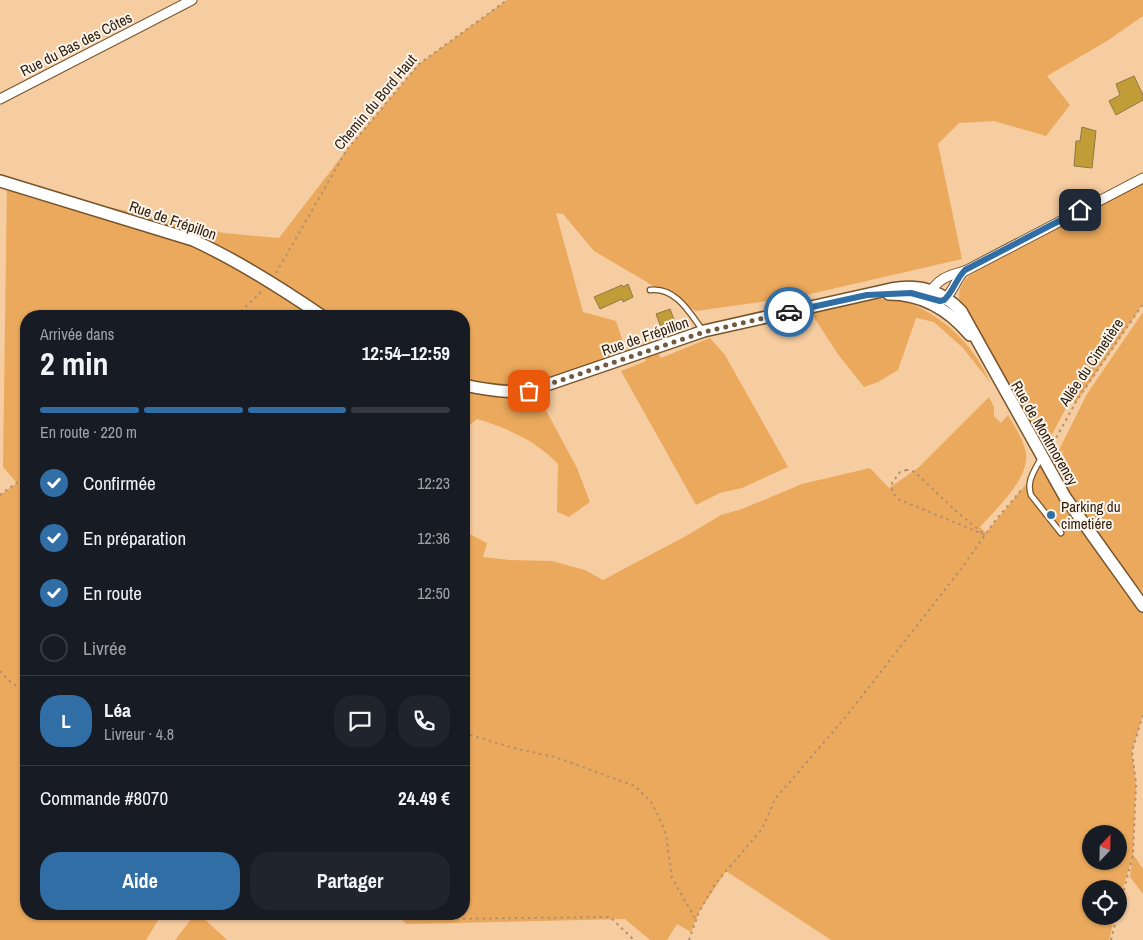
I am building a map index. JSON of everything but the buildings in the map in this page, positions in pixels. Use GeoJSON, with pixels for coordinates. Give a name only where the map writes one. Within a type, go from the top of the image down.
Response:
{"type":"FeatureCollection","features":[{"type":"Feature","properties":{"kind":"street","name":"Rue du Bas des Côtes"},"geometry":{"type":"LineString","coordinates":[[0,98],[192,0]]}},
{"type":"Feature","properties":{"kind":"street"},"geometry":{"type":"LineString","coordinates":[[935,296],[937,282],[950,274],[965,270],[1143,178]]}},
{"type":"Feature","properties":{"kind":"street","name":"Rue de Frépillon"},"geometry":{"type":"LineString","coordinates":[[0,182],[193,240],[220,252],[271,282],[313,310]]}},
{"type":"Feature","properties":{"kind":"street"},"geometry":{"type":"LineString","coordinates":[[935,296],[957,279],[965,270]]}},
{"type":"Feature","properties":{"kind":"street","name":"Rue de Frépillon"},"geometry":{"type":"LineString","coordinates":[[470,386],[509,393],[529,391],[704,332],[904,286],[935,296],[943,310]]}},
{"type":"Feature","properties":{"kind":"street","name":"Rue de Frépillon"},"geometry":{"type":"LineString","coordinates":[[867,295],[935,296]]}},
{"type":"Feature","properties":{"kind":"street","name":"Rue de Montmorency"},"geometry":{"type":"LineString","coordinates":[[935,296],[961,310],[1041,456],[1084,526],[1143,606]]}},
{"type":"Feature","properties":{"kind":"street","name":"Rue de Montmorency"},"geometry":{"type":"LineString","coordinates":[[943,310],[961,324],[979,345]]}},
{"type":"Feature","properties":{"kind":"lane"},"geometry":{"type":"LineString","coordinates":[[650,290],[658,289],[673,295],[704,332]]}},
{"type":"Feature","properties":{"kind":"lane"},"geometry":{"type":"LineString","coordinates":[[1041,456],[1028,488],[1031,495],[1061,533]]}},
{"type":"Feature","properties":{"kind":"path","name":"Chemin du Bord Haut"},"geometry":{"type":"LineString","coordinates":[[242,310],[271,282],[346,151],[419,64],[507,0]]}},
{"type":"Feature","properties":{"kind":"path","name":"Allée du Cimetière"},"geometry":{"type":"LineString","coordinates":[[1041,456],[1049,451],[1077,400],[1143,304]]}},
{"type":"Feature","properties":{"kind":"path"},"geometry":{"type":"LineString","coordinates":[[910,470],[985,535],[908,505],[898,499],[892,492],[892,483],[900,472],[910,470]]}},
{"type":"Feature","properties":{"kind":"path"},"geometry":{"type":"LineString","coordinates":[[689,940],[696,920],[715,884],[762,829],[775,799],[844,719],[961,569],[994,521],[1031,478]]}},
{"type":"Feature","properties":{"kind":"path"},"geometry":{"type":"LineString","coordinates":[[0,495],[20,480]]}},
{"type":"Feature","properties":{"kind":"path"},"geometry":{"type":"LineString","coordinates":[[0,671],[9,681],[20,687]]}},
{"type":"Feature","properties":{"kind":"path"},"geometry":{"type":"LineString","coordinates":[[1126,880],[1133,854],[1136,784],[1132,751],[1143,715]]}},
{"type":"Feature","properties":{"kind":"path"},"geometry":{"type":"LineString","coordinates":[[470,735],[518,749],[555,757],[635,786],[642,791],[651,802],[666,834],[672,878],[696,920]]}},
{"type":"Feature","properties":{"kind":"path"},"geometry":{"type":"LineString","coordinates":[[470,919],[610,917],[634,940]]}},
{"type":"Feature","properties":{"kind":"path"},"geometry":{"type":"LineString","coordinates":[[1111,940],[1115,925]]}},
{"type":"Feature","properties":{"kind":"shaded area"},"geometry":{"type":"Polygon","coordinates":[[[507,0],[1143,0],[1143,16],[1107,41],[1047,76],[1070,105],[1046,136],[994,121],[959,123],[938,144],[962,259],[797,297],[696,311],[594,251],[563,214],[556,213],[583,312],[616,321],[626,351],[613,363],[535,390],[577,468],[590,502],[569,517],[557,512],[558,464],[550,456],[521,436],[499,427],[477,419],[470,425],[470,310],[20,310],[20,920],[158,920],[146,940],[0,940],[0,495],[17,483],[3,467],[7,184],[224,233],[279,238],[346,151],[419,64],[507,0]]]}},
{"type":"Feature","properties":{"kind":"shaded area"},"geometry":{"type":"Polygon","coordinates":[[[1143,178],[1143,304],[1075,404],[1072,397],[1044,449],[992,355],[963,311],[959,299],[960,290],[963,283],[972,273],[976,274],[968,269],[1143,178]]]}},
{"type":"Feature","properties":{"kind":"shaded area"},"geometry":{"type":"Polygon","coordinates":[[[871,299],[900,300],[928,312],[940,320],[969,347],[984,369],[990,382],[963,348],[934,322],[916,318],[898,370],[878,382],[864,387],[837,353],[812,314],[871,299]]]}},
{"type":"Feature","properties":{"kind":"shaded area"},"geometry":{"type":"Polygon","coordinates":[[[1143,312],[1143,592],[1124,572],[1143,607],[1143,715],[1132,751],[1136,784],[1133,854],[1143,869],[1143,894],[1130,877],[1132,858],[1125,880],[1082,880],[1082,925],[1113,925],[1109,940],[831,940],[726,871],[699,912],[691,932],[677,924],[667,940],[650,940],[625,919],[406,924],[402,920],[470,920],[470,534],[487,543],[483,557],[552,561],[585,570],[603,580],[686,536],[721,515],[742,509],[802,484],[870,468],[889,488],[918,468],[989,397],[994,407],[994,416],[1001,423],[1008,415],[1016,429],[1025,449],[1026,464],[1010,493],[980,527],[986,533],[1031,478],[1043,459],[1048,468],[1066,449],[1055,458],[1087,394],[1143,312]]]}},
{"type":"Feature","properties":{"kind":"shaded area"},"geometry":{"type":"Polygon","coordinates":[[[710,338],[725,355],[788,467],[742,488],[720,493],[696,505],[621,371],[646,361],[644,352],[655,348],[661,358],[710,338]]]}},
{"type":"Feature","properties":{"kind":"shaded area"},"geometry":{"type":"Polygon","coordinates":[[[190,920],[205,920],[227,940],[175,940],[190,920]]]}},
{"type":"Feature","properties":{"kind":"way so far"},"geometry":{"type":"LineString","coordinates":[[529,391],[561,382],[704,332],[789,312]]}},
{"type":"Feature","properties":{"kind":"place","name":"Parking du cimetiére"},"geometry":{"type":"Point","coordinates":[1051,515]}},
{"type":"Feature","properties":{"kind":"route"},"geometry":{"type":"LineString","coordinates":[[789,312],[867,295],[911,293],[940,301],[944,300],[965,270],[1080,210]]}}]}
